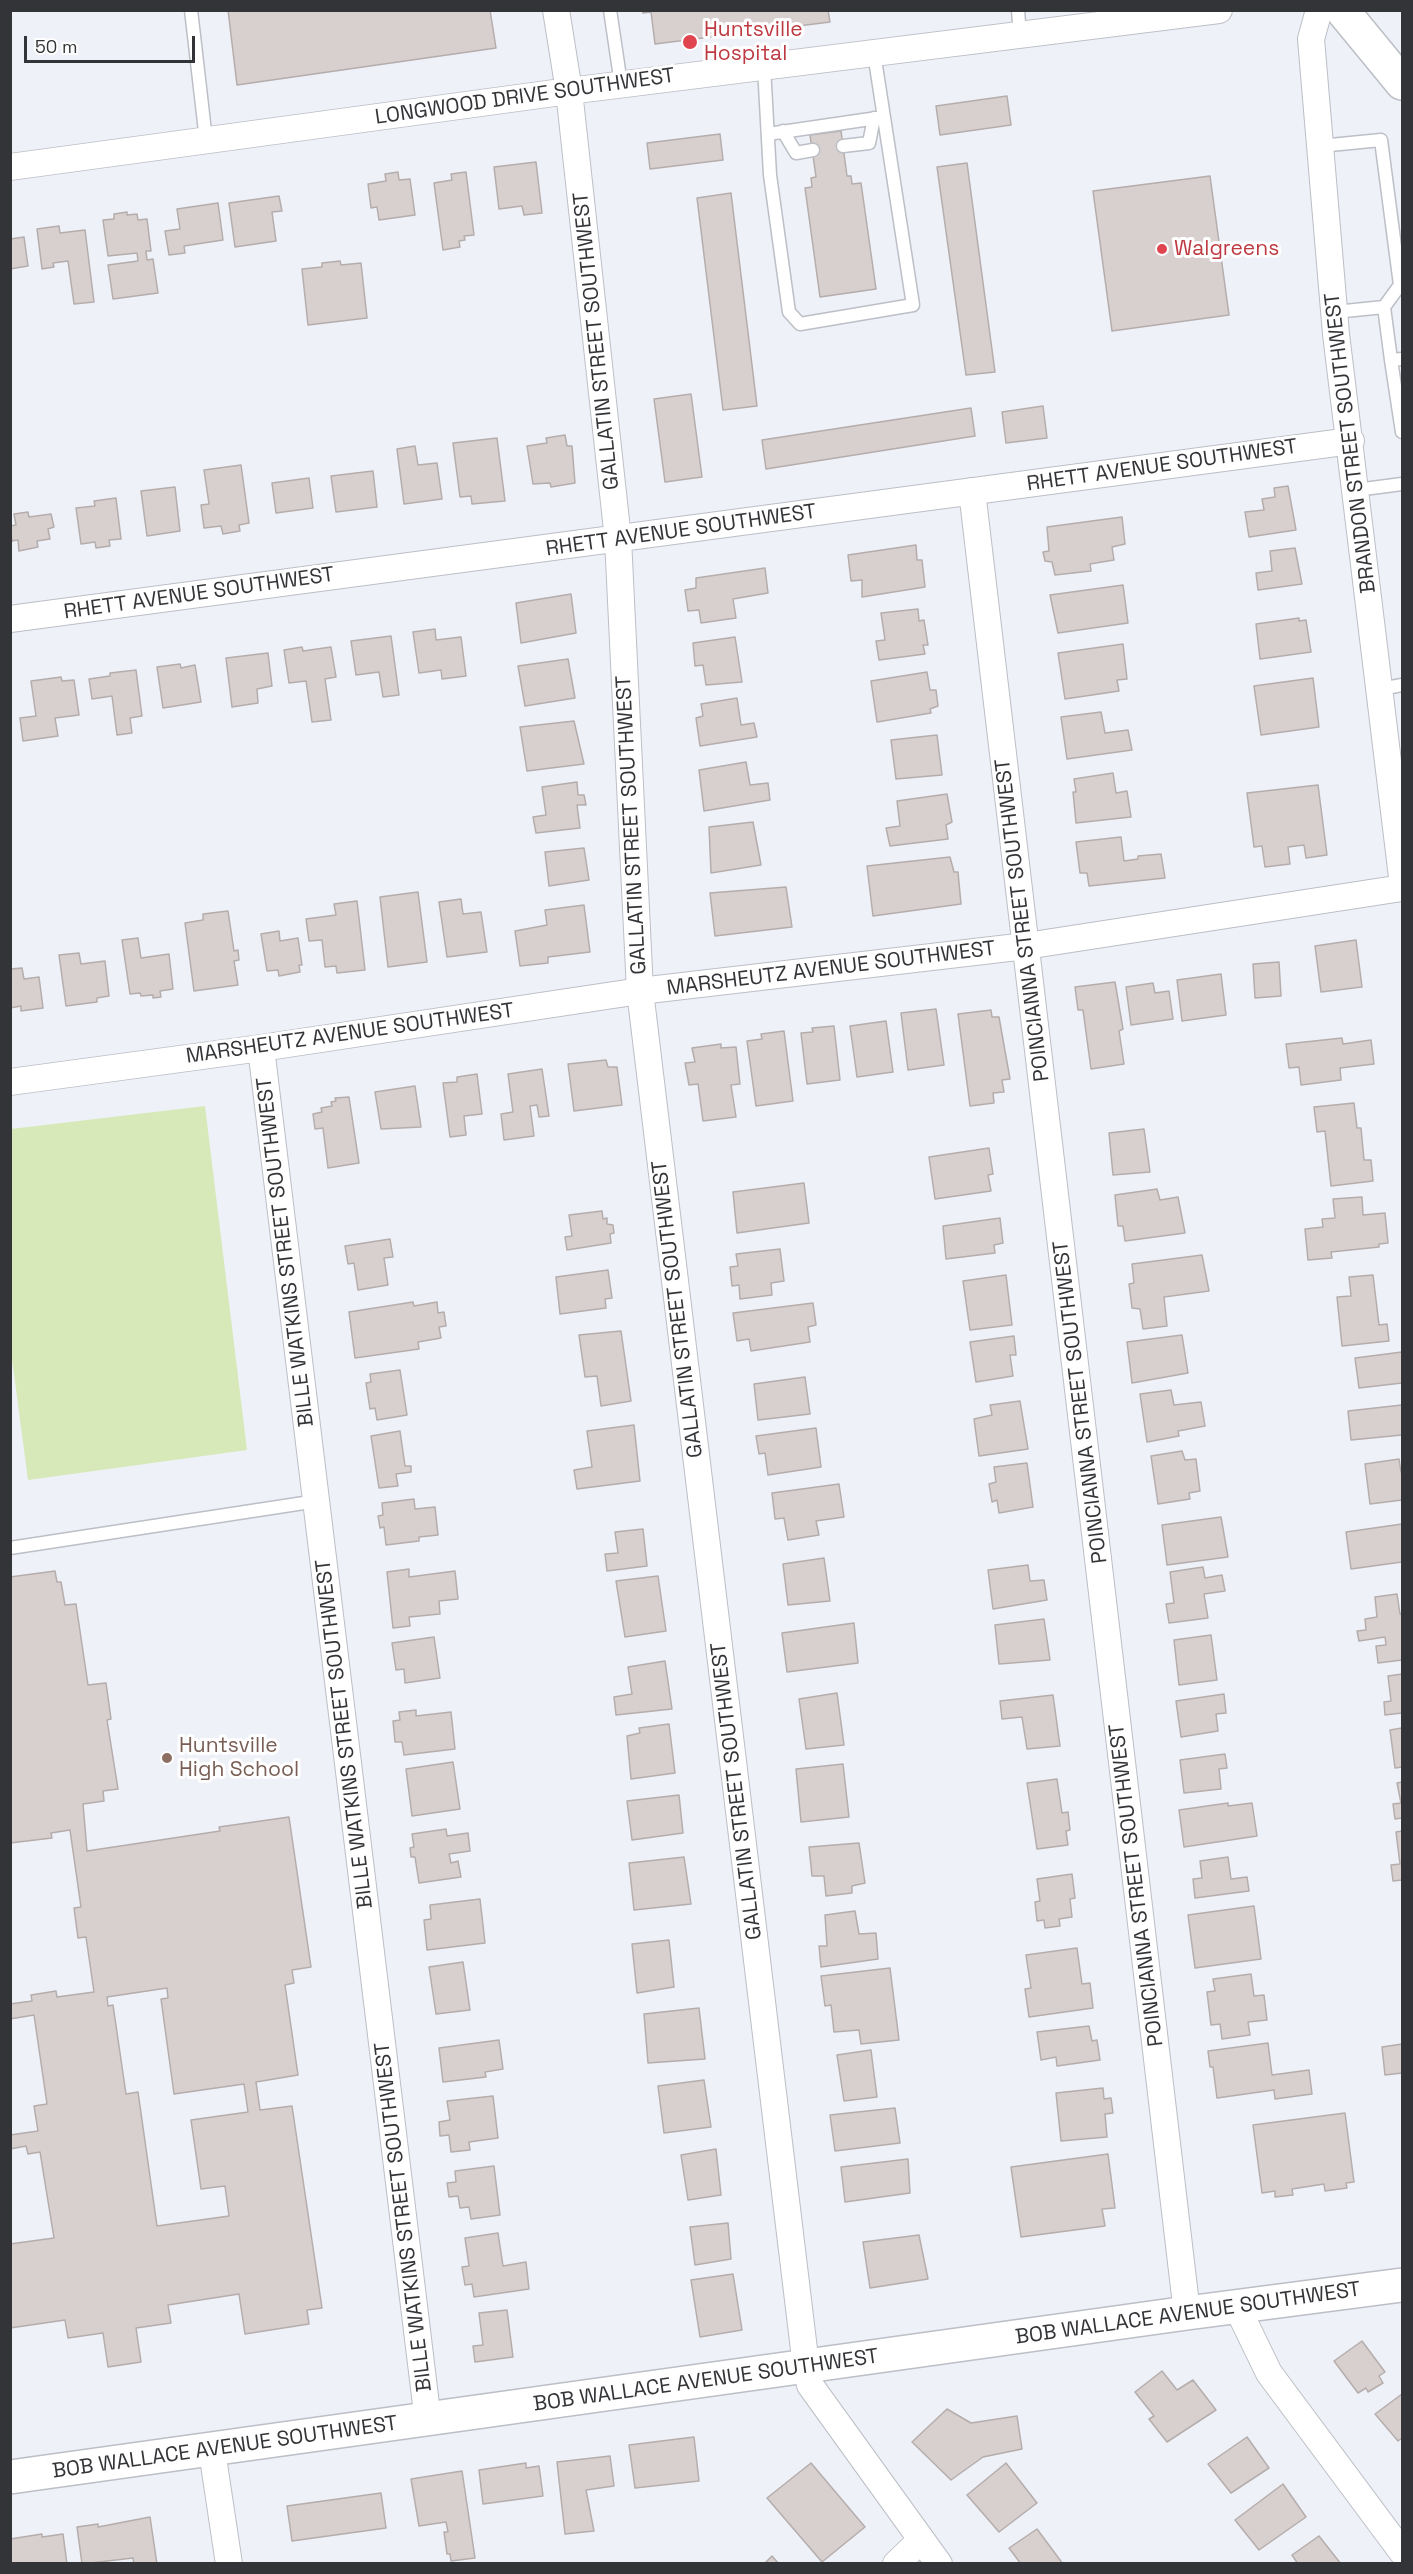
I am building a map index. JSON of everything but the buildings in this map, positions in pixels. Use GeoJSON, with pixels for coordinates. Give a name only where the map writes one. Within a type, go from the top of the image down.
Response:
{"type":"FeatureCollection","features":[{"type":"Feature","properties":{"kind":"main road"},"geometry":{"type":"LineString","coordinates":[[1342,10],[1402,83]]}},
{"type":"Feature","properties":{"kind":"main road","name":"BOB WALLACE AVENUE SOUTHWEST"},"geometry":{"type":"LineString","coordinates":[[10,2477],[212,2451],[806,2366],[1402,2285]]}},
{"type":"Feature","properties":{"kind":"street","name":"GALLATIN STREET SOUTHWEST"},"geometry":{"type":"LineString","coordinates":[[556,10],[569,90],[618,539],[640,991],[806,2366],[810,2385],[939,2564]]}},
{"type":"Feature","properties":{"kind":"street","name":"LONGWOOD DRIVE SOUTHWEST"},"geometry":{"type":"LineString","coordinates":[[10,167],[569,90],[874,53],[1019,23],[1220,10]]}},
{"type":"Feature","properties":{"kind":"street","name":"BRANDON STREET SOUTHWEST"},"geometry":{"type":"LineString","coordinates":[[1319,10],[1311,39],[1335,312],[1356,490],[1391,687],[1402,877]]}},
{"type":"Feature","properties":{"kind":"street","name":"RHETT AVENUE SOUTHWEST"},"geometry":{"type":"LineString","coordinates":[[10,619],[1351,441]]}},
{"type":"Feature","properties":{"kind":"street","name":"POINCIANNA STREET SOUTHWEST"},"geometry":{"type":"LineString","coordinates":[[972,491],[1187,2313]]}},
{"type":"Feature","properties":{"kind":"street","name":"MARSHEUTZ AVENUE SOUTHWEST"},"geometry":{"type":"LineString","coordinates":[[10,1082],[261,1048],[640,991],[1026,946],[1402,888]]}},
{"type":"Feature","properties":{"kind":"street","name":"BILLE WATKINS STREET SOUTHWEST"},"geometry":{"type":"LineString","coordinates":[[261,1048],[428,2421]]}},
{"type":"Feature","properties":{"kind":"street"},"geometry":{"type":"LineString","coordinates":[[1238,2307],[1269,2373],[1402,2552]]}},
{"type":"Feature","properties":{"kind":"street"},"geometry":{"type":"LineString","coordinates":[[212,2451],[229,2564]]}},
{"type":"Feature","properties":{"kind":"street"},"geometry":{"type":"LineString","coordinates":[[896,2564],[921,2540]]}},
{"type":"Feature","properties":{"kind":"lane"},"geometry":{"type":"LineString","coordinates":[[191,10],[206,140]]}},
{"type":"Feature","properties":{"kind":"lane"},"geometry":{"type":"LineString","coordinates":[[610,10],[621,84]]}},
{"type":"Feature","properties":{"kind":"lane"},"geometry":{"type":"LineString","coordinates":[[764,67],[770,175],[789,312],[800,324],[913,305],[879,118],[874,53]]}},
{"type":"Feature","properties":{"kind":"lane"},"geometry":{"type":"LineString","coordinates":[[768,134],[879,118]]}},
{"type":"Feature","properties":{"kind":"lane"},"geometry":{"type":"LineString","coordinates":[[843,146],[869,143],[879,118]]}},
{"type":"Feature","properties":{"kind":"lane"},"geometry":{"type":"LineString","coordinates":[[783,131],[796,153],[813,150]]}},
{"type":"Feature","properties":{"kind":"lane"},"geometry":{"type":"LineString","coordinates":[[1320,147],[1381,140],[1401,284],[1384,307],[1335,312]]}},
{"type":"Feature","properties":{"kind":"lane"},"geometry":{"type":"LineString","coordinates":[[1384,307],[1397,359],[1402,432]]}},
{"type":"Feature","properties":{"kind":"lane"},"geometry":{"type":"LineString","coordinates":[[1356,490],[1402,484]]}},
{"type":"Feature","properties":{"kind":"lane"},"geometry":{"type":"LineString","coordinates":[[10,1548],[316,1501]]}},
{"type":"Feature","properties":{"kind":"green space"},"geometry":{"type":"Polygon","coordinates":[[[205,1106],[247,1450],[28,1480],[10,1344],[11,1129],[205,1106]]]}},
{"type":"Feature","properties":{"kind":"place","name":"Huntsville Hospital"},"geometry":{"type":"Point","coordinates":[690,42]}},
{"type":"Feature","properties":{"kind":"place","name":"Walgreens"},"geometry":{"type":"Point","coordinates":[1162,249]}},
{"type":"Feature","properties":{"kind":"place","name":"Huntsville High School"},"geometry":{"type":"Point","coordinates":[167,1758]}}]}
